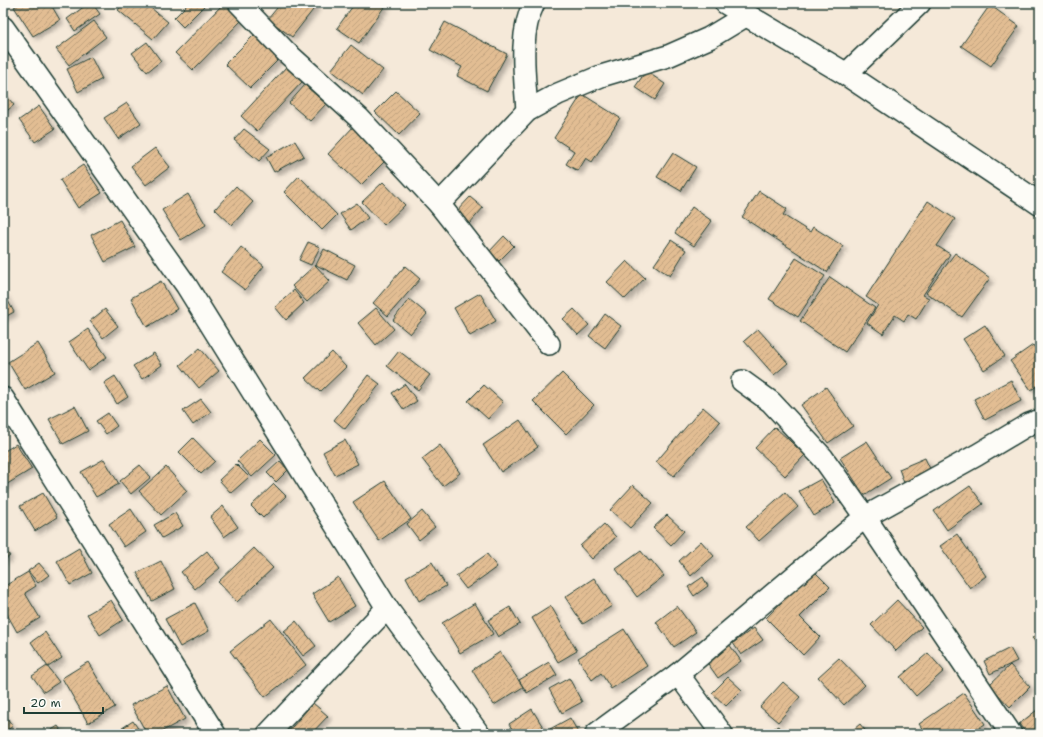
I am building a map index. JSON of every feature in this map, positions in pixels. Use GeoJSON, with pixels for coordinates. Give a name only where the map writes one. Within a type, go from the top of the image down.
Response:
{"type":"FeatureCollection","features":[{"type":"Feature","properties":{"kind":"main road"},"geometry":{"type":"LineString","coordinates":[[726,3],[846,74],[1037,197]]}},
{"type":"Feature","properties":{"kind":"street"},"geometry":{"type":"LineString","coordinates":[[239,3],[286,52],[359,118],[439,204],[549,344]]}},
{"type":"Feature","properties":{"kind":"street"},"geometry":{"type":"LineString","coordinates":[[526,111],[523,50],[530,12],[534,3]]}},
{"type":"Feature","properties":{"kind":"street"},"geometry":{"type":"LineString","coordinates":[[846,74],[920,3]]}},
{"type":"Feature","properties":{"kind":"street"},"geometry":{"type":"LineString","coordinates":[[439,204],[526,111],[558,94],[601,76],[668,56],[709,38],[747,15]]}},
{"type":"Feature","properties":{"kind":"street"},"geometry":{"type":"LineString","coordinates":[[3,27],[186,284],[387,608],[479,734]]}},
{"type":"Feature","properties":{"kind":"street"},"geometry":{"type":"LineString","coordinates":[[742,381],[771,402],[823,458],[865,517],[1011,734]]}},
{"type":"Feature","properties":{"kind":"street"},"geometry":{"type":"LineString","coordinates":[[3,398],[215,734]]}},
{"type":"Feature","properties":{"kind":"street"},"geometry":{"type":"LineString","coordinates":[[596,734],[678,674],[865,517],[1029,424],[1040,420]]}},
{"type":"Feature","properties":{"kind":"street"},"geometry":{"type":"LineString","coordinates":[[268,734],[387,608]]}},
{"type":"Feature","properties":{"kind":"street"},"geometry":{"type":"LineString","coordinates":[[678,674],[722,734]]}},
{"type":"Feature","properties":{"kind":"building"},"geometry":{"type":"Polygon","coordinates":[[[21,3],[50,3],[60,20],[33,36],[14,7],[21,3]]]}},
{"type":"Feature","properties":{"kind":"building"},"geometry":{"type":"Polygon","coordinates":[[[89,3],[92,3],[100,14],[75,31],[67,19],[89,3]]]}},
{"type":"Feature","properties":{"kind":"building"},"geometry":{"type":"Polygon","coordinates":[[[124,3],[145,3],[168,22],[153,39],[118,10],[124,3]]]}},
{"type":"Feature","properties":{"kind":"building"},"geometry":{"type":"Polygon","coordinates":[[[189,3],[207,3],[183,27],[174,18],[189,3]]]}},
{"type":"Feature","properties":{"kind":"building"},"geometry":{"type":"Polygon","coordinates":[[[224,3],[226,3],[243,19],[193,70],[175,53],[224,3]]]}},
{"type":"Feature","properties":{"kind":"building"},"geometry":{"type":"Polygon","coordinates":[[[281,3],[312,3],[316,6],[292,37],[268,19],[281,3]]]}},
{"type":"Feature","properties":{"kind":"building"},"geometry":{"type":"Polygon","coordinates":[[[355,3],[387,3],[359,43],[337,28],[355,3]]]}},
{"type":"Feature","properties":{"kind":"building"},"geometry":{"type":"Polygon","coordinates":[[[990,5],[1019,26],[991,66],[961,46],[990,5]]]}},
{"type":"Feature","properties":{"kind":"building"},"geometry":{"type":"Polygon","coordinates":[[[94,21],[106,37],[69,65],[56,49],[94,21]]]}},
{"type":"Feature","properties":{"kind":"building"},"geometry":{"type":"Polygon","coordinates":[[[445,22],[507,54],[487,91],[457,76],[462,67],[430,50],[445,22]]]}},
{"type":"Feature","properties":{"kind":"building"},"geometry":{"type":"Polygon","coordinates":[[[255,34],[280,58],[250,88],[225,64],[255,34]]]}},
{"type":"Feature","properties":{"kind":"building"},"geometry":{"type":"Polygon","coordinates":[[[147,42],[161,61],[147,72],[132,53],[147,42]]]}},
{"type":"Feature","properties":{"kind":"building"},"geometry":{"type":"Polygon","coordinates":[[[351,45],[383,70],[363,95],[331,70],[351,45]]]}},
{"type":"Feature","properties":{"kind":"building"},"geometry":{"type":"Polygon","coordinates":[[[91,57],[102,79],[78,92],[67,69],[91,57]]]}},
{"type":"Feature","properties":{"kind":"building"},"geometry":{"type":"Polygon","coordinates":[[[286,67],[302,82],[257,131],[241,116],[286,67]]]}},
{"type":"Feature","properties":{"kind":"building"},"geometry":{"type":"Polygon","coordinates":[[[646,71],[665,84],[655,100],[635,87],[646,71]]]}},
{"type":"Feature","properties":{"kind":"building"},"geometry":{"type":"Polygon","coordinates":[[[305,85],[326,104],[310,121],[289,103],[305,85]]]}},
{"type":"Feature","properties":{"kind":"building"},"geometry":{"type":"Polygon","coordinates":[[[396,91],[420,113],[399,135],[375,112],[396,91]]]}},
{"type":"Feature","properties":{"kind":"building"},"geometry":{"type":"Polygon","coordinates":[[[5,94],[14,105],[3,114],[3,96],[5,94]]]}},
{"type":"Feature","properties":{"kind":"building"},"geometry":{"type":"Polygon","coordinates":[[[582,94],[620,118],[592,162],[586,158],[578,171],[566,164],[574,151],[554,138],[582,94]]]}},
{"type":"Feature","properties":{"kind":"building"},"geometry":{"type":"Polygon","coordinates":[[[127,103],[141,123],[118,139],[104,118],[127,103]]]}},
{"type":"Feature","properties":{"kind":"building"},"geometry":{"type":"Polygon","coordinates":[[[39,106],[55,129],[35,142],[19,120],[39,106]]]}},
{"type":"Feature","properties":{"kind":"building"},"geometry":{"type":"Polygon","coordinates":[[[354,126],[388,158],[361,185],[328,154],[354,126]]]}},
{"type":"Feature","properties":{"kind":"building"},"geometry":{"type":"Polygon","coordinates":[[[244,129],[270,149],[259,161],[234,140],[244,129]]]}},
{"type":"Feature","properties":{"kind":"building"},"geometry":{"type":"Polygon","coordinates":[[[295,141],[304,156],[274,172],[266,157],[295,141]]]}},
{"type":"Feature","properties":{"kind":"building"},"geometry":{"type":"Polygon","coordinates":[[[155,148],[170,167],[146,185],[131,166],[155,148]]]}},
{"type":"Feature","properties":{"kind":"building"},"geometry":{"type":"Polygon","coordinates":[[[673,153],[696,167],[681,191],[657,177],[673,153]]]}},
{"type":"Feature","properties":{"kind":"building"},"geometry":{"type":"Polygon","coordinates":[[[83,165],[102,193],[78,208],[60,180],[83,165]]]}},
{"type":"Feature","properties":{"kind":"building"},"geometry":{"type":"Polygon","coordinates":[[[299,176],[337,215],[322,230],[284,192],[299,176]]]}},
{"type":"Feature","properties":{"kind":"building"},"geometry":{"type":"Polygon","coordinates":[[[383,182],[405,205],[384,225],[362,202],[383,182]]]}},
{"type":"Feature","properties":{"kind":"building"},"geometry":{"type":"Polygon","coordinates":[[[236,186],[253,202],[232,225],[215,209],[236,186]]]}},
{"type":"Feature","properties":{"kind":"building"},"geometry":{"type":"Polygon","coordinates":[[[759,191],[787,209],[783,215],[810,232],[813,227],[843,246],[827,272],[742,217],[759,191]]]}},
{"type":"Feature","properties":{"kind":"building"},"geometry":{"type":"Polygon","coordinates":[[[188,194],[206,225],[181,240],[162,210],[188,194]]]}},
{"type":"Feature","properties":{"kind":"building"},"geometry":{"type":"Polygon","coordinates":[[[470,197],[483,208],[469,224],[455,213],[470,197]]]}},
{"type":"Feature","properties":{"kind":"building"},"geometry":{"type":"Polygon","coordinates":[[[928,201],[955,219],[937,246],[950,254],[923,295],[929,298],[916,319],[908,314],[904,321],[895,315],[883,334],[867,323],[878,305],[866,297],[928,201]]]}},
{"type":"Feature","properties":{"kind":"building"},"geometry":{"type":"Polygon","coordinates":[[[357,203],[368,218],[351,230],[340,214],[357,203]]]}},
{"type":"Feature","properties":{"kind":"building"},"geometry":{"type":"Polygon","coordinates":[[[692,207],[712,221],[694,246],[675,233],[692,207]]]}},
{"type":"Feature","properties":{"kind":"building"},"geometry":{"type":"Polygon","coordinates":[[[120,220],[135,247],[105,262],[91,235],[120,220]]]}},
{"type":"Feature","properties":{"kind":"building"},"geometry":{"type":"Polygon","coordinates":[[[504,236],[514,246],[499,261],[489,252],[504,236]]]}},
{"type":"Feature","properties":{"kind":"building"},"geometry":{"type":"Polygon","coordinates":[[[671,240],[686,250],[670,276],[654,265],[671,240]]]}},
{"type":"Feature","properties":{"kind":"building"},"geometry":{"type":"Polygon","coordinates":[[[308,242],[320,247],[311,265],[299,260],[308,242]]]}},
{"type":"Feature","properties":{"kind":"building"},"geometry":{"type":"Polygon","coordinates":[[[241,247],[264,266],[245,290],[221,272],[241,247]]]}},
{"type":"Feature","properties":{"kind":"building"},"geometry":{"type":"Polygon","coordinates":[[[324,249],[355,265],[347,280],[316,265],[324,249]]]}},
{"type":"Feature","properties":{"kind":"building"},"geometry":{"type":"Polygon","coordinates":[[[955,253],[990,278],[962,317],[926,293],[955,253]]]}},
{"type":"Feature","properties":{"kind":"building"},"geometry":{"type":"Polygon","coordinates":[[[796,258],[825,276],[798,317],[769,299],[796,258]]]}},
{"type":"Feature","properties":{"kind":"building"},"geometry":{"type":"Polygon","coordinates":[[[627,261],[645,278],[625,299],[607,282],[627,261]]]}},
{"type":"Feature","properties":{"kind":"building"},"geometry":{"type":"Polygon","coordinates":[[[315,265],[330,281],[307,302],[292,286],[315,265]]]}},
{"type":"Feature","properties":{"kind":"building"},"geometry":{"type":"Polygon","coordinates":[[[405,266],[420,279],[388,316],[373,303],[405,266]]]}},
{"type":"Feature","properties":{"kind":"building"},"geometry":{"type":"Polygon","coordinates":[[[830,277],[875,308],[845,352],[800,321],[830,277]]]}},
{"type":"Feature","properties":{"kind":"building"},"geometry":{"type":"Polygon","coordinates":[[[161,281],[177,309],[147,327],[131,298],[161,281]]]}},
{"type":"Feature","properties":{"kind":"building"},"geometry":{"type":"Polygon","coordinates":[[[294,290],[304,303],[286,320],[275,307],[294,290]]]}},
{"type":"Feature","properties":{"kind":"building"},"geometry":{"type":"Polygon","coordinates":[[[3,292],[14,312],[3,318],[3,292]]]}},
{"type":"Feature","properties":{"kind":"building"},"geometry":{"type":"Polygon","coordinates":[[[480,293],[496,321],[470,336],[454,308],[480,293]]]}},
{"type":"Feature","properties":{"kind":"building"},"geometry":{"type":"Polygon","coordinates":[[[409,299],[427,314],[410,334],[393,320],[409,299]]]}},
{"type":"Feature","properties":{"kind":"building"},"geometry":{"type":"Polygon","coordinates":[[[376,308],[394,329],[376,345],[358,323],[376,308]]]}},
{"type":"Feature","properties":{"kind":"building"},"geometry":{"type":"Polygon","coordinates":[[[105,309],[118,326],[103,338],[90,321],[105,309]]]}},
{"type":"Feature","properties":{"kind":"building"},"geometry":{"type":"Polygon","coordinates":[[[574,309],[589,325],[578,335],[563,319],[574,309]]]}},
{"type":"Feature","properties":{"kind":"building"},"geometry":{"type":"Polygon","coordinates":[[[605,314],[621,326],[605,348],[589,336],[605,314]]]}},
{"type":"Feature","properties":{"kind":"building"},"geometry":{"type":"Polygon","coordinates":[[[985,325],[1005,356],[984,370],[963,339],[985,325]]]}},
{"type":"Feature","properties":{"kind":"building"},"geometry":{"type":"Polygon","coordinates":[[[88,329],[107,357],[88,370],[69,342],[88,329]]]}},
{"type":"Feature","properties":{"kind":"building"},"geometry":{"type":"Polygon","coordinates":[[[758,329],[788,363],[774,375],[744,341],[758,329]]]}},
{"type":"Feature","properties":{"kind":"building"},"geometry":{"type":"Polygon","coordinates":[[[38,343],[55,372],[25,390],[8,362],[38,343]]]}},
{"type":"Feature","properties":{"kind":"building"},"geometry":{"type":"Polygon","coordinates":[[[1033,345],[1040,354],[1040,384],[1031,390],[1010,361],[1033,345]]]}},
{"type":"Feature","properties":{"kind":"building"},"geometry":{"type":"Polygon","coordinates":[[[200,348],[219,371],[199,388],[180,365],[200,348]]]}},
{"type":"Feature","properties":{"kind":"building"},"geometry":{"type":"Polygon","coordinates":[[[399,351],[430,375],[418,390],[387,366],[399,351]]]}},
{"type":"Feature","properties":{"kind":"building"},"geometry":{"type":"Polygon","coordinates":[[[332,352],[346,367],[320,392],[305,378],[332,352]]]}},
{"type":"Feature","properties":{"kind":"building"},"geometry":{"type":"Polygon","coordinates":[[[154,353],[162,365],[142,379],[133,366],[154,353]]]}},
{"type":"Feature","properties":{"kind":"building"},"geometry":{"type":"Polygon","coordinates":[[[562,373],[594,405],[566,434],[533,401],[562,373]]]}},
{"type":"Feature","properties":{"kind":"building"},"geometry":{"type":"Polygon","coordinates":[[[368,375],[380,384],[345,429],[334,420],[368,375]]]}},
{"type":"Feature","properties":{"kind":"building"},"geometry":{"type":"Polygon","coordinates":[[[115,376],[128,397],[117,404],[104,383],[115,376]]]}},
{"type":"Feature","properties":{"kind":"building"},"geometry":{"type":"Polygon","coordinates":[[[1011,380],[1021,401],[985,420],[974,399],[1011,380]]]}},
{"type":"Feature","properties":{"kind":"building"},"geometry":{"type":"Polygon","coordinates":[[[405,384],[417,401],[404,410],[392,393],[405,384]]]}},
{"type":"Feature","properties":{"kind":"building"},"geometry":{"type":"Polygon","coordinates":[[[484,385],[503,402],[488,419],[468,401],[484,385]]]}},
{"type":"Feature","properties":{"kind":"building"},"geometry":{"type":"Polygon","coordinates":[[[826,387],[853,426],[828,443],[801,405],[826,387]]]}},
{"type":"Feature","properties":{"kind":"building"},"geometry":{"type":"Polygon","coordinates":[[[201,399],[211,412],[193,425],[183,411],[201,399]]]}},
{"type":"Feature","properties":{"kind":"building"},"geometry":{"type":"Polygon","coordinates":[[[75,406],[88,431],[63,444],[49,419],[75,406]]]}},
{"type":"Feature","properties":{"kind":"building"},"geometry":{"type":"Polygon","coordinates":[[[703,407],[720,422],[674,476],[656,462],[703,407]]]}},
{"type":"Feature","properties":{"kind":"building"},"geometry":{"type":"Polygon","coordinates":[[[108,413],[117,426],[106,434],[96,421],[108,413]]]}},
{"type":"Feature","properties":{"kind":"building"},"geometry":{"type":"Polygon","coordinates":[[[520,420],[538,447],[501,472],[483,445],[520,420]]]}},
{"type":"Feature","properties":{"kind":"building"},"geometry":{"type":"Polygon","coordinates":[[[775,427],[805,455],[785,476],[755,448],[775,427]]]}},
{"type":"Feature","properties":{"kind":"building"},"geometry":{"type":"Polygon","coordinates":[[[193,438],[215,461],[201,474],[179,452],[193,438]]]}},
{"type":"Feature","properties":{"kind":"building"},"geometry":{"type":"Polygon","coordinates":[[[260,439],[276,455],[252,477],[237,461],[260,439]]]}},
{"type":"Feature","properties":{"kind":"building"},"geometry":{"type":"Polygon","coordinates":[[[345,440],[358,464],[335,475],[323,452],[345,440]]]}},
{"type":"Feature","properties":{"kind":"building"},"geometry":{"type":"Polygon","coordinates":[[[867,441],[891,478],[864,495],[840,458],[867,441]]]}},
{"type":"Feature","properties":{"kind":"building"},"geometry":{"type":"Polygon","coordinates":[[[16,444],[32,469],[4,486],[3,452],[16,444]]]}},
{"type":"Feature","properties":{"kind":"building"},"geometry":{"type":"Polygon","coordinates":[[[440,445],[460,473],[443,486],[422,459],[440,445]]]}},
{"type":"Feature","properties":{"kind":"building"},"geometry":{"type":"Polygon","coordinates":[[[925,458],[931,471],[904,483],[899,469],[925,458]]]}},
{"type":"Feature","properties":{"kind":"building"},"geometry":{"type":"Polygon","coordinates":[[[104,459],[119,484],[96,497],[81,472],[104,459]]]}},
{"type":"Feature","properties":{"kind":"building"},"geometry":{"type":"Polygon","coordinates":[[[280,461],[288,470],[276,482],[267,473],[280,461]]]}},
{"type":"Feature","properties":{"kind":"building"},"geometry":{"type":"Polygon","coordinates":[[[236,464],[249,477],[231,493],[219,480],[236,464]]]}},
{"type":"Feature","properties":{"kind":"building"},"geometry":{"type":"Polygon","coordinates":[[[140,465],[151,477],[131,494],[120,481],[140,465]]]}},
{"type":"Feature","properties":{"kind":"building"},"geometry":{"type":"Polygon","coordinates":[[[166,467],[187,491],[161,515],[139,491],[166,467]]]}},
{"type":"Feature","properties":{"kind":"building"},"geometry":{"type":"Polygon","coordinates":[[[821,479],[835,503],[814,516],[799,491],[821,479]]]}},
{"type":"Feature","properties":{"kind":"building"},"geometry":{"type":"Polygon","coordinates":[[[385,481],[411,519],[379,541],[353,502],[385,481]]]}},
{"type":"Feature","properties":{"kind":"building"},"geometry":{"type":"Polygon","coordinates":[[[274,484],[286,496],[263,518],[251,506],[274,484]]]}},
{"type":"Feature","properties":{"kind":"building"},"geometry":{"type":"Polygon","coordinates":[[[633,485],[653,503],[630,528],[610,510],[633,485]]]}},
{"type":"Feature","properties":{"kind":"building"},"geometry":{"type":"Polygon","coordinates":[[[970,486],[983,504],[947,530],[934,511],[970,486]]]}},
{"type":"Feature","properties":{"kind":"building"},"geometry":{"type":"Polygon","coordinates":[[[785,492],[798,507],[759,541],[746,527],[785,492]]]}},
{"type":"Feature","properties":{"kind":"building"},"geometry":{"type":"Polygon","coordinates":[[[43,493],[57,517],[35,531],[20,506],[43,493]]]}},
{"type":"Feature","properties":{"kind":"building"},"geometry":{"type":"Polygon","coordinates":[[[223,506],[238,527],[224,537],[210,517],[223,506]]]}},
{"type":"Feature","properties":{"kind":"building"},"geometry":{"type":"Polygon","coordinates":[[[131,509],[146,532],[124,547],[109,524],[131,509]]]}},
{"type":"Feature","properties":{"kind":"building"},"geometry":{"type":"Polygon","coordinates":[[[422,511],[435,527],[419,540],[407,524],[422,511]]]}},
{"type":"Feature","properties":{"kind":"building"},"geometry":{"type":"Polygon","coordinates":[[[175,513],[183,526],[162,538],[154,525],[175,513]]]}},
{"type":"Feature","properties":{"kind":"building"},"geometry":{"type":"Polygon","coordinates":[[[667,515],[684,531],[671,545],[653,528],[667,515]]]}},
{"type":"Feature","properties":{"kind":"building"},"geometry":{"type":"Polygon","coordinates":[[[604,524],[616,537],[592,559],[580,546],[604,524]]]}},
{"type":"Feature","properties":{"kind":"building"},"geometry":{"type":"Polygon","coordinates":[[[957,534],[986,576],[970,588],[940,546],[957,534]]]}},
{"type":"Feature","properties":{"kind":"building"},"geometry":{"type":"Polygon","coordinates":[[[701,541],[714,556],[691,576],[679,561],[701,541]]]}},
{"type":"Feature","properties":{"kind":"building"},"geometry":{"type":"Polygon","coordinates":[[[3,547],[10,556],[3,561],[3,547]]]}},
{"type":"Feature","properties":{"kind":"building"},"geometry":{"type":"Polygon","coordinates":[[[79,548],[92,573],[70,585],[57,561],[79,548]]]}},
{"type":"Feature","properties":{"kind":"building"},"geometry":{"type":"Polygon","coordinates":[[[254,548],[273,568],[237,602],[218,582],[254,548]]]}},
{"type":"Feature","properties":{"kind":"building"},"geometry":{"type":"Polygon","coordinates":[[[207,551],[220,568],[195,589],[181,572],[207,551]]]}},
{"type":"Feature","properties":{"kind":"building"},"geometry":{"type":"Polygon","coordinates":[[[641,551],[649,561],[651,560],[664,576],[637,597],[616,569],[641,551]]]}},
{"type":"Feature","properties":{"kind":"building"},"geometry":{"type":"Polygon","coordinates":[[[487,554],[497,567],[466,589],[456,576],[487,554]]]}},
{"type":"Feature","properties":{"kind":"building"},"geometry":{"type":"Polygon","coordinates":[[[161,561],[175,589],[152,601],[137,573],[161,561]]]}},
{"type":"Feature","properties":{"kind":"building"},"geometry":{"type":"Polygon","coordinates":[[[432,562],[446,586],[419,601],[406,577],[432,562]]]}},
{"type":"Feature","properties":{"kind":"building"},"geometry":{"type":"Polygon","coordinates":[[[39,563],[49,575],[38,583],[28,571],[39,563]]]}},
{"type":"Feature","properties":{"kind":"building"},"geometry":{"type":"Polygon","coordinates":[[[813,570],[830,587],[800,617],[820,637],[803,655],[766,618],[813,570]]]}},
{"type":"Feature","properties":{"kind":"building"},"geometry":{"type":"Polygon","coordinates":[[[28,572],[36,586],[25,593],[40,618],[17,632],[3,607],[3,587],[28,572]]]}},
{"type":"Feature","properties":{"kind":"building"},"geometry":{"type":"Polygon","coordinates":[[[338,577],[355,606],[329,622],[312,594],[338,577]]]}},
{"type":"Feature","properties":{"kind":"building"},"geometry":{"type":"Polygon","coordinates":[[[703,577],[708,586],[694,596],[688,587],[703,577]]]}},
{"type":"Feature","properties":{"kind":"building"},"geometry":{"type":"Polygon","coordinates":[[[594,578],[612,606],[583,624],[565,597],[594,578]]]}},
{"type":"Feature","properties":{"kind":"building"},"geometry":{"type":"Polygon","coordinates":[[[111,600],[123,620],[100,635],[87,614],[111,600]]]}},
{"type":"Feature","properties":{"kind":"building"},"geometry":{"type":"Polygon","coordinates":[[[897,600],[922,627],[896,651],[871,625],[897,600]]]}},
{"type":"Feature","properties":{"kind":"building"},"geometry":{"type":"Polygon","coordinates":[[[195,603],[209,631],[180,647],[165,619],[195,603]]]}},
{"type":"Feature","properties":{"kind":"building"},"geometry":{"type":"Polygon","coordinates":[[[475,603],[493,634],[460,653],[442,623],[475,603]]]}},
{"type":"Feature","properties":{"kind":"building"},"geometry":{"type":"Polygon","coordinates":[[[551,606],[577,651],[558,662],[532,618],[551,606]]]}},
{"type":"Feature","properties":{"kind":"building"},"geometry":{"type":"Polygon","coordinates":[[[677,606],[696,632],[674,647],[656,622],[677,606]]]}},
{"type":"Feature","properties":{"kind":"building"},"geometry":{"type":"Polygon","coordinates":[[[510,607],[520,624],[498,637],[488,620],[510,607]]]}},
{"type":"Feature","properties":{"kind":"building"},"geometry":{"type":"Polygon","coordinates":[[[271,619],[306,665],[265,697],[230,651],[271,619]]]}},
{"type":"Feature","properties":{"kind":"building"},"geometry":{"type":"Polygon","coordinates":[[[296,621],[316,646],[303,656],[284,631],[296,621]]]}},
{"type":"Feature","properties":{"kind":"building"},"geometry":{"type":"Polygon","coordinates":[[[754,628],[763,640],[741,655],[733,643],[754,628]]]}},
{"type":"Feature","properties":{"kind":"building"},"geometry":{"type":"Polygon","coordinates":[[[624,629],[647,666],[611,689],[601,673],[592,680],[578,658],[624,629]]]}},
{"type":"Feature","properties":{"kind":"building"},"geometry":{"type":"Polygon","coordinates":[[[45,632],[62,658],[48,667],[31,642],[45,632]]]}},
{"type":"Feature","properties":{"kind":"building"},"geometry":{"type":"Polygon","coordinates":[[[1040,632],[1040,647],[1032,638],[1040,632]]]}},
{"type":"Feature","properties":{"kind":"building"},"geometry":{"type":"Polygon","coordinates":[[[729,644],[741,661],[718,678],[706,661],[729,644]]]}},
{"type":"Feature","properties":{"kind":"building"},"geometry":{"type":"Polygon","coordinates":[[[1010,648],[1017,661],[990,674],[984,661],[1010,648]]]}},
{"type":"Feature","properties":{"kind":"building"},"geometry":{"type":"Polygon","coordinates":[[[500,652],[523,687],[494,705],[472,670],[500,652]]]}},
{"type":"Feature","properties":{"kind":"building"},"geometry":{"type":"Polygon","coordinates":[[[928,653],[944,671],[916,696],[900,677],[928,653]]]}},
{"type":"Feature","properties":{"kind":"building"},"geometry":{"type":"Polygon","coordinates":[[[839,658],[865,685],[844,705],[818,677],[839,658]]]}},
{"type":"Feature","properties":{"kind":"building"},"geometry":{"type":"Polygon","coordinates":[[[88,662],[115,707],[88,723],[62,678],[88,662]]]}},
{"type":"Feature","properties":{"kind":"building"},"geometry":{"type":"Polygon","coordinates":[[[549,662],[557,675],[527,693],[519,680],[549,662]]]}},
{"type":"Feature","properties":{"kind":"building"},"geometry":{"type":"Polygon","coordinates":[[[1010,665],[1030,687],[1010,707],[989,685],[1010,665]]]}},
{"type":"Feature","properties":{"kind":"building"},"geometry":{"type":"Polygon","coordinates":[[[47,666],[59,682],[44,692],[32,676],[47,666]]]}},
{"type":"Feature","properties":{"kind":"building"},"geometry":{"type":"Polygon","coordinates":[[[728,677],[742,690],[726,706],[712,693],[728,677]]]}},
{"type":"Feature","properties":{"kind":"building"},"geometry":{"type":"Polygon","coordinates":[[[569,678],[582,702],[562,713],[549,689],[569,678]]]}},
{"type":"Feature","properties":{"kind":"building"},"geometry":{"type":"Polygon","coordinates":[[[783,682],[800,697],[778,722],[760,707],[783,682]]]}},
{"type":"Feature","properties":{"kind":"building"},"geometry":{"type":"Polygon","coordinates":[[[167,686],[185,719],[157,734],[147,734],[131,705],[167,686]]]}},
{"type":"Feature","properties":{"kind":"building"},"geometry":{"type":"Polygon","coordinates":[[[964,693],[985,724],[970,734],[926,734],[919,724],[964,693]]]}},
{"type":"Feature","properties":{"kind":"building"},"geometry":{"type":"Polygon","coordinates":[[[313,703],[328,716],[311,734],[286,734],[313,703]]]}},
{"type":"Feature","properties":{"kind":"building"},"geometry":{"type":"Polygon","coordinates":[[[532,709],[546,732],[542,734],[515,734],[509,724],[532,709]]]}},
{"type":"Feature","properties":{"kind":"building"},"geometry":{"type":"Polygon","coordinates":[[[1037,710],[1040,713],[1040,734],[1027,734],[1019,724],[1037,710]]]}},
{"type":"Feature","properties":{"kind":"building"},"geometry":{"type":"Polygon","coordinates":[[[3,713],[13,726],[3,733],[3,713]]]}},
{"type":"Feature","properties":{"kind":"building"},"geometry":{"type":"Polygon","coordinates":[[[570,718],[579,734],[553,734],[550,729],[570,718]]]}},
{"type":"Feature","properties":{"kind":"building"},"geometry":{"type":"Polygon","coordinates":[[[133,721],[141,733],[118,734],[116,732],[133,721]]]}},
{"type":"Feature","properties":{"kind":"building"},"geometry":{"type":"Polygon","coordinates":[[[860,724],[868,734],[848,734],[860,724]]]}},
{"type":"Feature","properties":{"kind":"building"},"geometry":{"type":"Polygon","coordinates":[[[58,726],[64,734],[45,734],[58,726]]]}},
{"type":"Feature","properties":{"kind":"building"},"geometry":{"type":"Polygon","coordinates":[[[778,726],[783,734],[765,734],[778,726]]]}},
{"type":"Feature","properties":{"kind":"building"},"geometry":{"type":"Polygon","coordinates":[[[459,727],[464,734],[450,734],[459,727]]]}}]}
